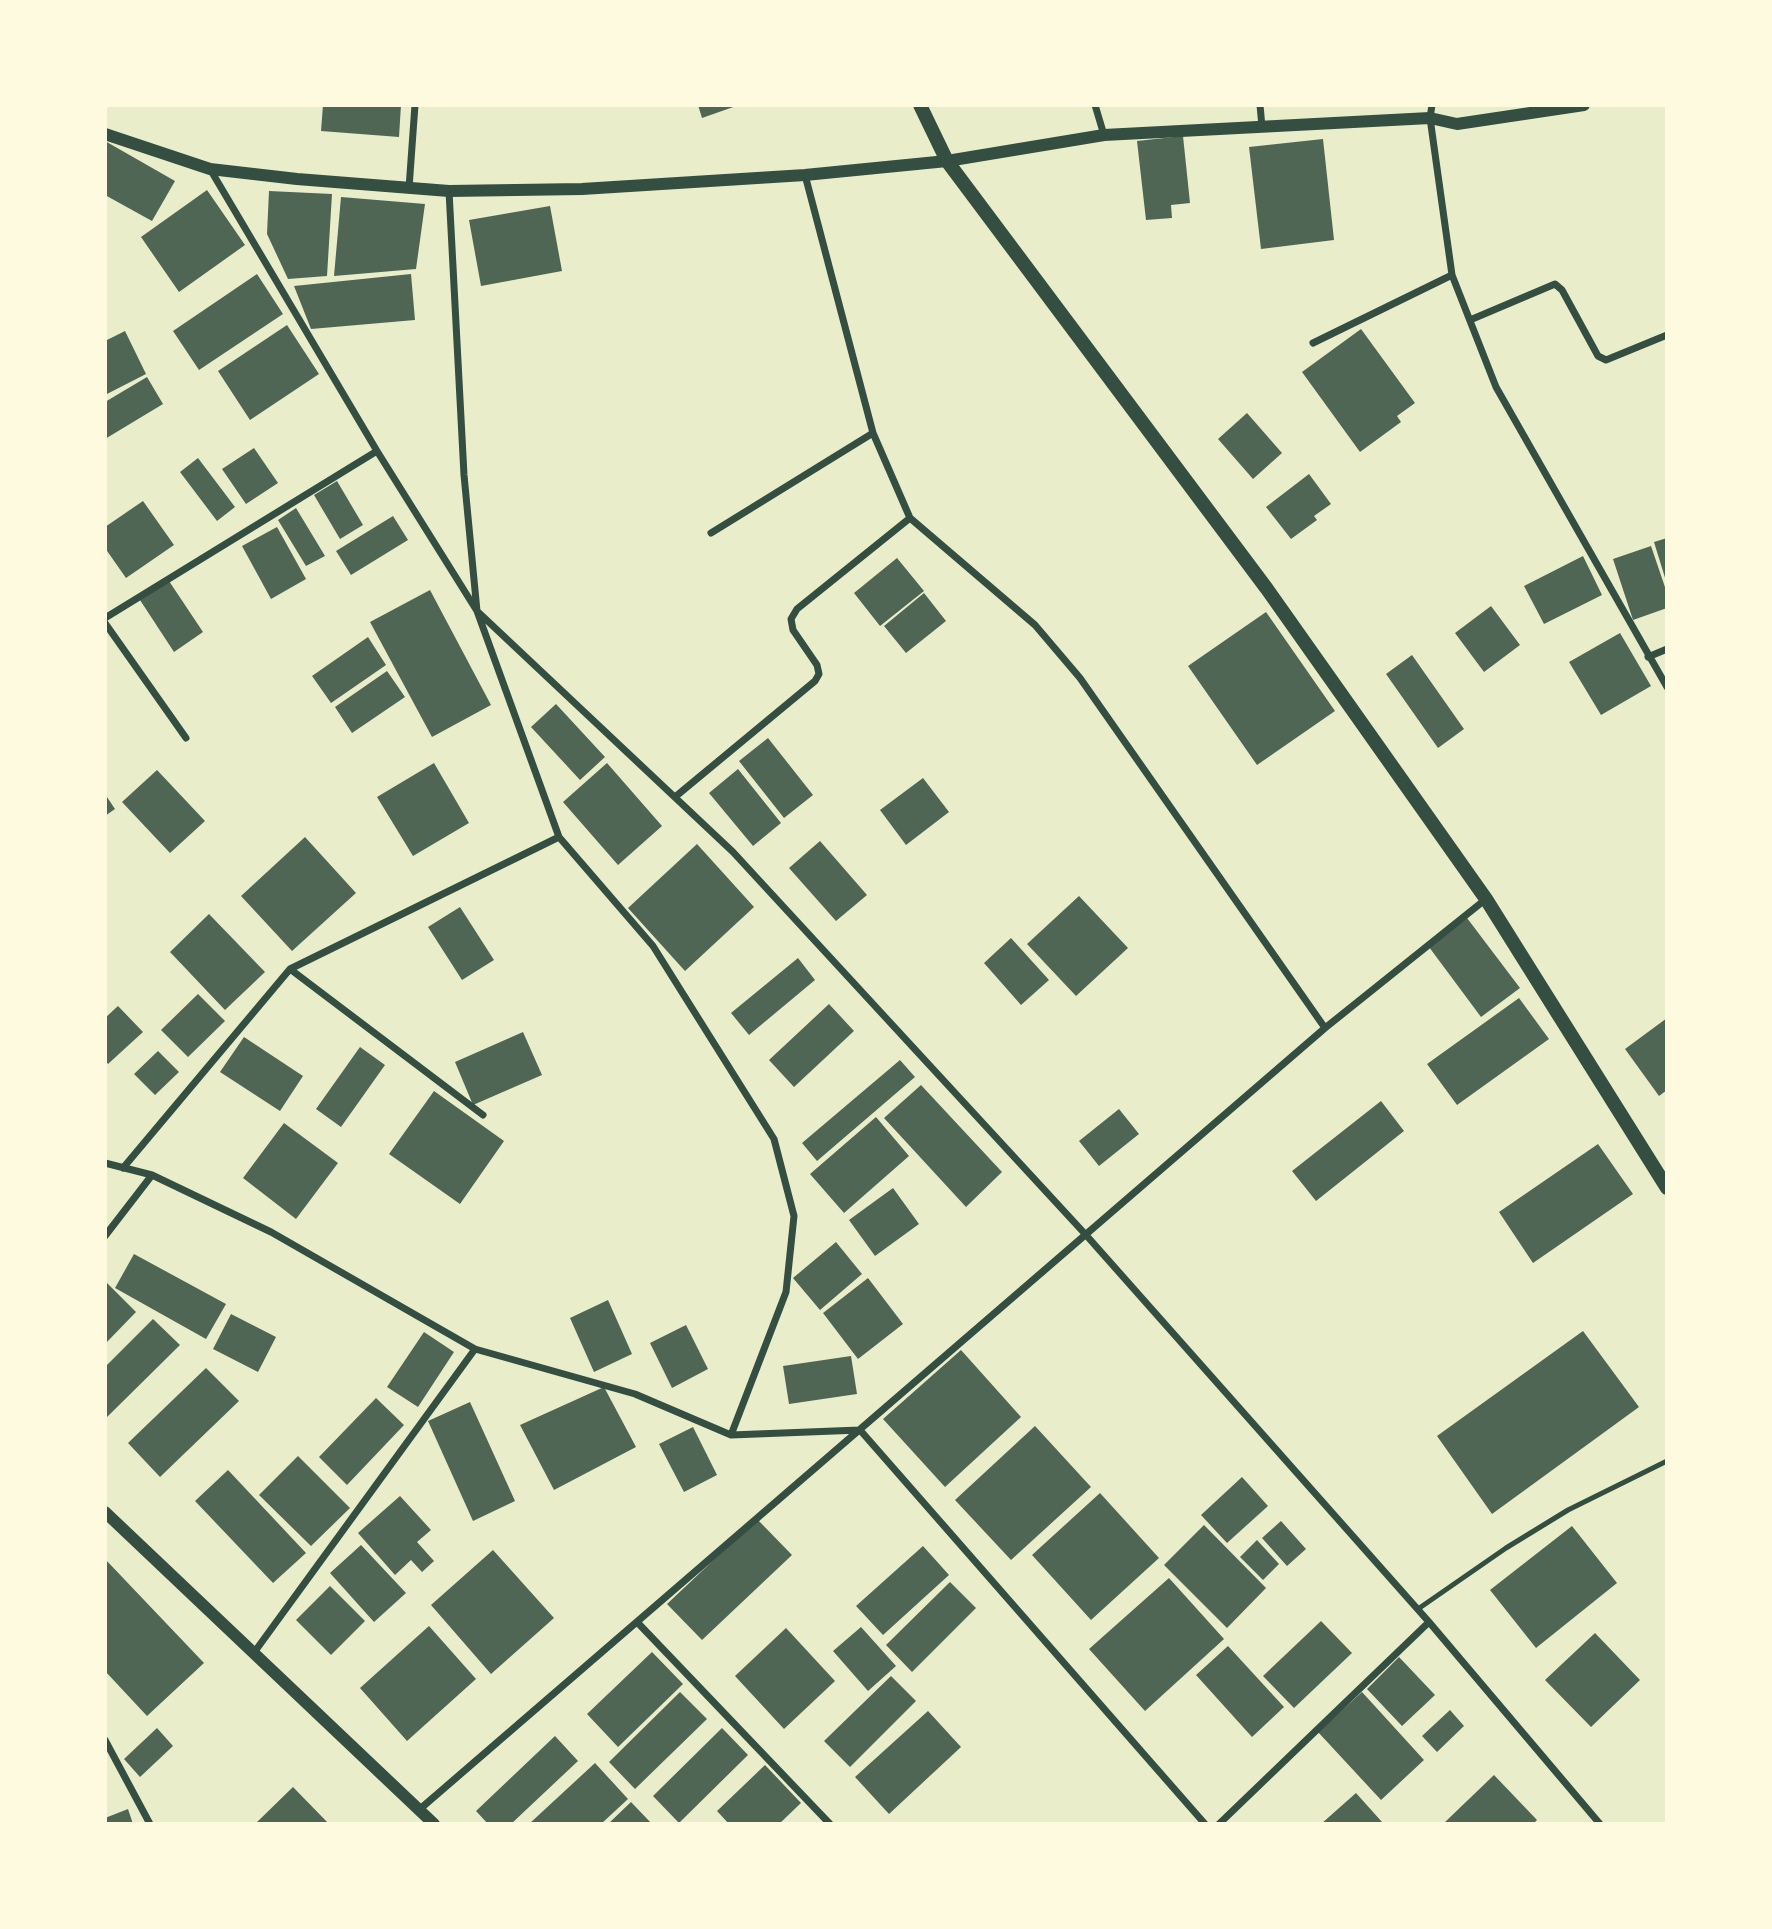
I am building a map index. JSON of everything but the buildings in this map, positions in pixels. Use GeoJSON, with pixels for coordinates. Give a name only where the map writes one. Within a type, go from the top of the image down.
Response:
{"type":"FeatureCollection","features":[{"type":"Feature","properties":{"kind":"main road"},"geometry":{"type":"LineString","coordinates":[[920,105],[947,161],[1267,589],[1486,898],[1667,1188]]}},
{"type":"Feature","properties":{"kind":"street"},"geometry":{"type":"LineString","coordinates":[[409,188],[415,105]]}},
{"type":"Feature","properties":{"kind":"street"},"geometry":{"type":"LineString","coordinates":[[1095,105],[1104,135]]}},
{"type":"Feature","properties":{"kind":"street"},"geometry":{"type":"LineString","coordinates":[[1260,105],[1262,127]]}},
{"type":"Feature","properties":{"kind":"street"},"geometry":{"type":"LineString","coordinates":[[105,134],[210,169],[449,191],[582,189],[805,175],[947,161],[1104,135],[1262,127],[1431,111],[1457,124],[1584,105]]}},
{"type":"Feature","properties":{"kind":"street"},"geometry":{"type":"LineString","coordinates":[[1431,111],[1452,275],[1496,387],[1667,687]]}},
{"type":"Feature","properties":{"kind":"street"},"geometry":{"type":"LineString","coordinates":[[210,169],[377,451],[477,611],[558,837],[653,946],[774,1139],[794,1216],[786,1292],[731,1435]]}},
{"type":"Feature","properties":{"kind":"street"},"geometry":{"type":"LineString","coordinates":[[805,175],[873,433],[911,518],[1035,625],[1080,678],[1325,1028]]}},
{"type":"Feature","properties":{"kind":"street"},"geometry":{"type":"LineString","coordinates":[[449,191],[464,475],[477,611],[733,852],[1086,1235],[1418,1609],[1600,1824]]}},
{"type":"Feature","properties":{"kind":"street"},"geometry":{"type":"LineString","coordinates":[[1313,343],[1452,275]]}},
{"type":"Feature","properties":{"kind":"street"},"geometry":{"type":"LineString","coordinates":[[1470,320],[1555,284],[1562,290],[1598,356],[1606,360],[1667,335]]}},
{"type":"Feature","properties":{"kind":"street"},"geometry":{"type":"LineString","coordinates":[[711,533],[873,433]]}},
{"type":"Feature","properties":{"kind":"street"},"geometry":{"type":"LineString","coordinates":[[105,618],[377,451]]}},
{"type":"Feature","properties":{"kind":"street"},"geometry":{"type":"LineString","coordinates":[[675,797],[815,681],[819,674],[817,665],[793,630],[791,620],[797,609],[911,518]]}},
{"type":"Feature","properties":{"kind":"street"},"geometry":{"type":"LineString","coordinates":[[105,623],[186,738]]}},
{"type":"Feature","properties":{"kind":"street"},"geometry":{"type":"LineString","coordinates":[[1648,657],[1667,649]]}},
{"type":"Feature","properties":{"kind":"street"},"geometry":{"type":"LineString","coordinates":[[123,1168],[290,969],[558,837]]}},
{"type":"Feature","properties":{"kind":"street"},"geometry":{"type":"LineString","coordinates":[[420,1809],[1325,1028],[1486,898]]}},
{"type":"Feature","properties":{"kind":"street"},"geometry":{"type":"LineString","coordinates":[[290,969],[483,1115]]}},
{"type":"Feature","properties":{"kind":"street"},"geometry":{"type":"LineString","coordinates":[[105,1163],[152,1175],[271,1232],[475,1349],[635,1394],[731,1435],[860,1430]]}},
{"type":"Feature","properties":{"kind":"street"},"geometry":{"type":"LineString","coordinates":[[105,1236],[152,1175]]}},
{"type":"Feature","properties":{"kind":"street"},"geometry":{"type":"LineString","coordinates":[[253,1654],[475,1349]]}},
{"type":"Feature","properties":{"kind":"street"},"geometry":{"type":"LineString","coordinates":[[860,1430],[1205,1824]]}},
{"type":"Feature","properties":{"kind":"street"},"geometry":{"type":"LineString","coordinates":[[105,1512],[434,1824]]}},
{"type":"Feature","properties":{"kind":"street"},"geometry":{"type":"LineString","coordinates":[[637,1622],[830,1824]]}},
{"type":"Feature","properties":{"kind":"street"},"geometry":{"type":"LineString","coordinates":[[1219,1824],[1429,1622]]}},
{"type":"Feature","properties":{"kind":"street"},"geometry":{"type":"LineString","coordinates":[[105,1740],[149,1824]]}},
{"type":"Feature","properties":{"kind":"lane"},"geometry":{"type":"LineString","coordinates":[[1418,1609],[1506,1548],[1567,1510],[1667,1461]]}}]}
